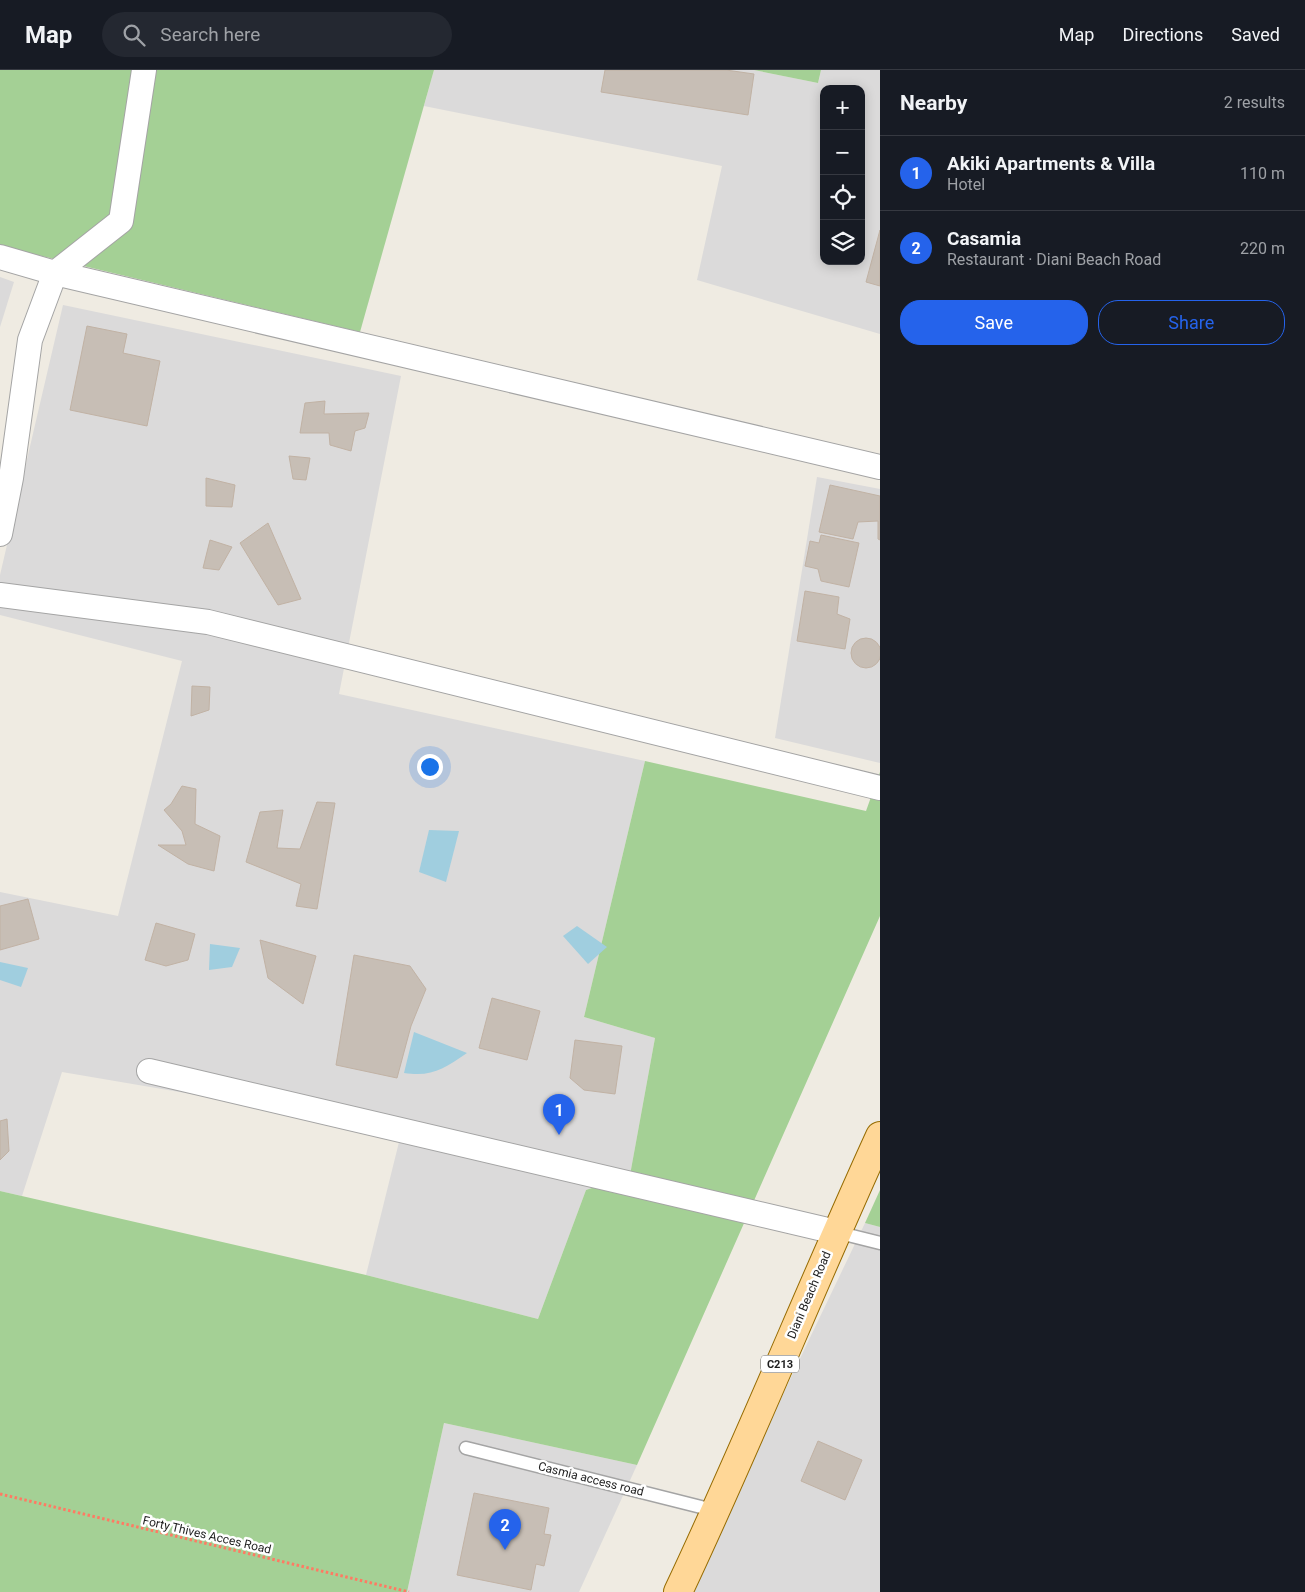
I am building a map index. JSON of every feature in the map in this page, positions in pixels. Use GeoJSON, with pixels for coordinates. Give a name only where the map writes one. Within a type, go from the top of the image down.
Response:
{"type":"FeatureCollection","features":[{"type":"Feature","properties":{"kind":"main road","name":"Diani Beach Road"},"geometry":{"type":"LineString","coordinates":[[678,1592],[717,1511],[836,1232],[880,1136]]}},
{"type":"Feature","properties":{"kind":"street"},"geometry":{"type":"LineString","coordinates":[[0,534],[12,478],[30,340],[55,274],[122,222],[144,70]]}},
{"type":"Feature","properties":{"kind":"street"},"geometry":{"type":"LineString","coordinates":[[0,257],[55,274],[880,467]]}},
{"type":"Feature","properties":{"kind":"street"},"geometry":{"type":"LineString","coordinates":[[0,596],[208,622],[880,788]]}},
{"type":"Feature","properties":{"kind":"street"},"geometry":{"type":"LineString","coordinates":[[149,1071],[836,1232]]}},
{"type":"Feature","properties":{"kind":"lane"},"geometry":{"type":"LineString","coordinates":[[836,1232],[880,1243]]}},
{"type":"Feature","properties":{"kind":"lane","name":"Casmia access road"},"geometry":{"type":"LineString","coordinates":[[466,1448],[717,1511]]}},
{"type":"Feature","properties":{"kind":"path","name":"Forty Thives Acces Road"},"geometry":{"type":"LineString","coordinates":[[0,1494],[409,1592]]}},
{"type":"Feature","properties":{"kind":"shaded area"},"geometry":{"type":"Polygon","coordinates":[[[434,70],[754,70],[818,83],[821,70],[880,70],[880,334],[697,280],[722,166],[424,106],[434,70]]]}},
{"type":"Feature","properties":{"kind":"shaded area"},"geometry":{"type":"Polygon","coordinates":[[[0,277],[14,282],[0,327],[0,277]]]}},
{"type":"Feature","properties":{"kind":"shaded area"},"geometry":{"type":"Polygon","coordinates":[[[63,305],[401,376],[339,694],[645,761],[584,1017],[655,1038],[630,1175],[586,1190],[538,1319],[366,1275],[402,1130],[62,1072],[22,1196],[0,1191],[0,892],[118,916],[182,661],[0,615],[0,575],[63,305]]]}},
{"type":"Feature","properties":{"kind":"shaded area"},"geometry":{"type":"Polygon","coordinates":[[[817,477],[880,489],[880,763],[775,738],[817,477]]]}},
{"type":"Feature","properties":{"kind":"shaded area"},"geometry":{"type":"Polygon","coordinates":[[[865,1223],[880,1227],[880,1592],[688,1592],[865,1223]]]}},
{"type":"Feature","properties":{"kind":"shaded area"},"geometry":{"type":"Polygon","coordinates":[[[444,1423],[637,1465],[579,1592],[407,1592],[444,1423]]]}},
{"type":"Feature","properties":{"kind":"green space"},"geometry":{"type":"Polygon","coordinates":[[[0,70],[434,70],[360,332],[0,246],[0,70]]]}},
{"type":"Feature","properties":{"kind":"green space"},"geometry":{"type":"Polygon","coordinates":[[[754,70],[821,70],[818,83],[754,70]]]}},
{"type":"Feature","properties":{"kind":"green space"},"geometry":{"type":"Polygon","coordinates":[[[645,761],[866,811],[880,772],[880,916],[637,1465],[444,1423],[407,1592],[0,1592],[0,1191],[366,1275],[538,1319],[586,1190],[630,1175],[655,1038],[584,1017],[645,761]]]}},
{"type":"Feature","properties":{"kind":"green space"},"geometry":{"type":"Polygon","coordinates":[[[880,1190],[880,1227],[865,1223],[880,1190]]]}},
{"type":"Feature","properties":{"kind":"water"},"geometry":{"type":"Polygon","coordinates":[[[429,830],[459,831],[446,882],[419,872],[429,830]]]}},
{"type":"Feature","properties":{"kind":"water"},"geometry":{"type":"Polygon","coordinates":[[[577,926],[607,947],[588,964],[563,936],[577,926]]]}},
{"type":"Feature","properties":{"kind":"water"},"geometry":{"type":"Polygon","coordinates":[[[210,944],[240,948],[232,967],[209,970],[210,944]]]}},
{"type":"Feature","properties":{"kind":"water"},"geometry":{"type":"Polygon","coordinates":[[[0,962],[28,968],[21,987],[0,980],[0,962]]]}},
{"type":"Feature","properties":{"kind":"water"},"geometry":{"type":"Polygon","coordinates":[[[414,1032],[467,1053],[437,1071],[423,1074],[404,1073],[414,1032]]]}},
{"type":"Feature","properties":{"kind":"building"},"geometry":{"type":"Polygon","coordinates":[[[605,70],[726,70],[754,74],[748,115],[601,92],[605,70]]]}},
{"type":"Feature","properties":{"kind":"building"},"geometry":{"type":"Polygon","coordinates":[[[880,230],[880,286],[866,282],[880,230]]]}},
{"type":"Feature","properties":{"kind":"building"},"geometry":{"type":"Polygon","coordinates":[[[87,326],[127,334],[123,353],[160,361],[147,426],[70,410],[87,326]]]}},
{"type":"Feature","properties":{"kind":"building"},"geometry":{"type":"Polygon","coordinates":[[[325,401],[324,414],[369,413],[365,428],[355,431],[351,451],[330,445],[329,433],[300,433],[305,403],[325,401]]]}},
{"type":"Feature","properties":{"kind":"building"},"geometry":{"type":"Polygon","coordinates":[[[289,456],[310,458],[306,480],[293,479],[289,456]]]}},
{"type":"Feature","properties":{"kind":"building"},"geometry":{"type":"Polygon","coordinates":[[[206,478],[235,485],[232,507],[206,506],[206,478]]]}},
{"type":"Feature","properties":{"kind":"building"},"geometry":{"type":"Polygon","coordinates":[[[830,485],[880,496],[880,540],[878,539],[878,521],[858,522],[853,539],[819,532],[830,485]]]}},
{"type":"Feature","properties":{"kind":"building"},"geometry":{"type":"Polygon","coordinates":[[[268,523],[301,599],[278,605],[240,543],[268,523]]]}},
{"type":"Feature","properties":{"kind":"building"},"geometry":{"type":"Polygon","coordinates":[[[821,535],[859,543],[849,587],[821,581],[818,569],[805,566],[810,541],[819,543],[821,535]]]}},
{"type":"Feature","properties":{"kind":"building"},"geometry":{"type":"Polygon","coordinates":[[[210,540],[232,547],[219,570],[203,568],[210,540]]]}},
{"type":"Feature","properties":{"kind":"building"},"geometry":{"type":"Polygon","coordinates":[[[805,591],[839,597],[837,614],[850,619],[845,649],[797,641],[805,591]]]}},
{"type":"Feature","properties":{"kind":"building"},"geometry":{"type":"Polygon","coordinates":[[[866,638],[877,642],[881,653],[877,664],[866,668],[855,664],[851,653],[855,642],[866,638]]]}},
{"type":"Feature","properties":{"kind":"building"},"geometry":{"type":"Polygon","coordinates":[[[192,686],[210,687],[209,710],[191,716],[192,686]]]}},
{"type":"Feature","properties":{"kind":"building"},"geometry":{"type":"Polygon","coordinates":[[[182,786],[196,789],[195,824],[220,836],[214,871],[188,864],[158,845],[186,845],[182,831],[164,810],[171,804],[182,786]]]}},
{"type":"Feature","properties":{"kind":"building"},"geometry":{"type":"Polygon","coordinates":[[[317,802],[335,803],[317,909],[296,906],[301,884],[246,862],[260,812],[283,810],[277,848],[300,849],[317,802]]]}},
{"type":"Feature","properties":{"kind":"building"},"geometry":{"type":"Polygon","coordinates":[[[28,899],[39,939],[0,950],[0,906],[28,899]]]}},
{"type":"Feature","properties":{"kind":"building"},"geometry":{"type":"Polygon","coordinates":[[[156,923],[195,934],[188,960],[166,966],[145,960],[156,923]]]}},
{"type":"Feature","properties":{"kind":"building"},"geometry":{"type":"Polygon","coordinates":[[[260,940],[316,956],[303,1004],[268,978],[260,940]]]}},
{"type":"Feature","properties":{"kind":"building"},"geometry":{"type":"Polygon","coordinates":[[[354,955],[410,966],[426,989],[411,1026],[397,1078],[336,1065],[354,955]]]}},
{"type":"Feature","properties":{"kind":"building"},"geometry":{"type":"Polygon","coordinates":[[[492,998],[540,1011],[527,1060],[479,1048],[492,998]]]}},
{"type":"Feature","properties":{"kind":"building"},"geometry":{"type":"Polygon","coordinates":[[[575,1040],[622,1046],[615,1094],[584,1090],[570,1078],[575,1040]]]}},
{"type":"Feature","properties":{"kind":"building"},"geometry":{"type":"Polygon","coordinates":[[[7,1119],[9,1151],[0,1160],[0,1121],[7,1119]]]}},
{"type":"Feature","properties":{"kind":"building"},"geometry":{"type":"Polygon","coordinates":[[[818,1441],[862,1460],[845,1500],[801,1481],[818,1441]]]}},
{"type":"Feature","properties":{"kind":"building"},"geometry":{"type":"Polygon","coordinates":[[[474,1493],[549,1508],[544,1534],[551,1535],[544,1566],[536,1564],[531,1590],[457,1575],[474,1493]]]}},
{"type":"Feature","properties":{"kind":"place","name":"Akiki Apartments & Villa"},"geometry":{"type":"Point","coordinates":[559,1135]}},
{"type":"Feature","properties":{"kind":"place","name":"Casamia"},"geometry":{"type":"Point","coordinates":[505,1550]}}]}
